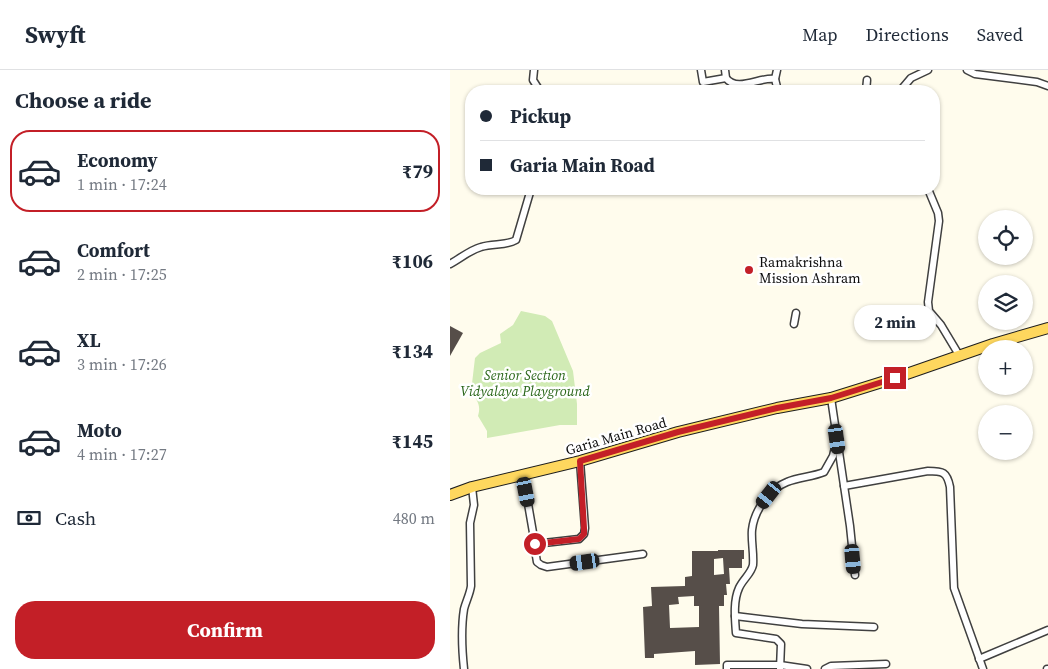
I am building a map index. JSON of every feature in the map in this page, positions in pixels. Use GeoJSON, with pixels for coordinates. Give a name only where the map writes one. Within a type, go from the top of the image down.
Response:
{"type":"FeatureCollection","features":[{"type":"Feature","properties":{"kind":"main road","name":"Garia Main Road"},"geometry":{"type":"LineString","coordinates":[[450,495],[472,487],[580,461],[678,432],[777,408],[831,398],[959,355],[1048,328]]}},
{"type":"Feature","properties":{"kind":"street"},"geometry":{"type":"LineString","coordinates":[[534,70],[533,80],[536,85]]}},
{"type":"Feature","properties":{"kind":"street"},"geometry":{"type":"LineString","coordinates":[[701,70],[703,82],[726,78]]}},
{"type":"Feature","properties":{"kind":"street"},"geometry":{"type":"LineString","coordinates":[[725,70],[726,78],[729,82],[738,84],[775,79]]}},
{"type":"Feature","properties":{"kind":"street"},"geometry":{"type":"LineString","coordinates":[[776,85],[775,79],[777,70]]}},
{"type":"Feature","properties":{"kind":"street"},"geometry":{"type":"LineString","coordinates":[[905,85],[917,72],[928,70]]}},
{"type":"Feature","properties":{"kind":"street"},"geometry":{"type":"LineString","coordinates":[[967,70],[975,74],[1037,82],[1048,86]]}},
{"type":"Feature","properties":{"kind":"street"},"geometry":{"type":"LineString","coordinates":[[867,80],[867,85]]}},
{"type":"Feature","properties":{"kind":"street"},"geometry":{"type":"LineString","coordinates":[[450,264],[476,248],[506,244],[516,240],[529,195]]}},
{"type":"Feature","properties":{"kind":"street"},"geometry":{"type":"LineString","coordinates":[[930,195],[938,213],[939,221],[928,302],[929,311],[941,325],[959,355]]}},
{"type":"Feature","properties":{"kind":"street"},"geometry":{"type":"LineString","coordinates":[[794,324],[796,313]]}},
{"type":"Feature","properties":{"kind":"street"},"geometry":{"type":"LineString","coordinates":[[831,398],[850,526],[855,575]]}},
{"type":"Feature","properties":{"kind":"street"},"geometry":{"type":"LineString","coordinates":[[780,667],[781,644],[779,641],[736,634],[735,616],[738,592],[740,585],[752,568],[752,529],[754,518],[760,506],[769,495],[784,483],[824,472],[833,456],[837,439]]}},
{"type":"Feature","properties":{"kind":"street"},"geometry":{"type":"LineString","coordinates":[[535,544],[579,539],[584,534],[580,461]]}},
{"type":"Feature","properties":{"kind":"street"},"geometry":{"type":"LineString","coordinates":[[844,486],[928,471],[938,471],[948,477],[954,588],[983,669]]}},
{"type":"Feature","properties":{"kind":"street"},"geometry":{"type":"LineString","coordinates":[[523,475],[537,562],[541,565],[547,567],[643,554]]}},
{"type":"Feature","properties":{"kind":"street"},"geometry":{"type":"LineString","coordinates":[[464,669],[462,626],[466,600],[471,586],[470,523],[474,505],[472,487]]}},
{"type":"Feature","properties":{"kind":"street"},"geometry":{"type":"LineString","coordinates":[[735,616],[802,624],[874,627]]}},
{"type":"Feature","properties":{"kind":"street"},"geometry":{"type":"LineString","coordinates":[[979,659],[1048,630]]}},
{"type":"Feature","properties":{"kind":"street"},"geometry":{"type":"LineString","coordinates":[[825,669],[831,666],[886,664]]}},
{"type":"Feature","properties":{"kind":"street"},"geometry":{"type":"LineString","coordinates":[[727,669],[727,666],[807,669]]}},
{"type":"Feature","properties":{"kind":"green space","name":"Senior Section Vidyalaya Playground"},"geometry":{"type":"Polygon","coordinates":[[[521,311],[545,316],[552,321],[573,371],[577,404],[577,425],[560,425],[487,438],[487,431],[478,416],[478,404],[471,392],[475,358],[480,353],[501,343],[500,334],[513,325],[521,311]]]}},
{"type":"Feature","properties":{"kind":"building"},"geometry":{"type":"Polygon","coordinates":[[[450,326],[463,333],[450,356],[450,326]]]}},
{"type":"Feature","properties":{"kind":"building"},"geometry":{"type":"Polygon","coordinates":[[[744,550],[742,568],[729,568],[730,584],[726,584],[727,595],[724,595],[724,606],[719,606],[720,664],[695,665],[695,651],[654,654],[654,658],[645,658],[643,607],[652,606],[651,587],[685,586],[685,577],[692,576],[692,551],[744,550]],[[723,558],[714,559],[714,575],[724,574],[723,558]],[[694,596],[678,597],[679,604],[669,605],[670,628],[699,627],[699,606],[694,606],[694,596]]]}},
{"type":"Feature","properties":{"kind":"place","name":"Ramakrishna Mission Ashram"},"geometry":{"type":"Point","coordinates":[749,270]}},
{"type":"Feature","properties":{"kind":"route"},"geometry":{"type":"LineString","coordinates":[[535,544],[579,539],[584,534],[580,461],[678,432],[777,408],[807,404],[895,378]]}}]}
